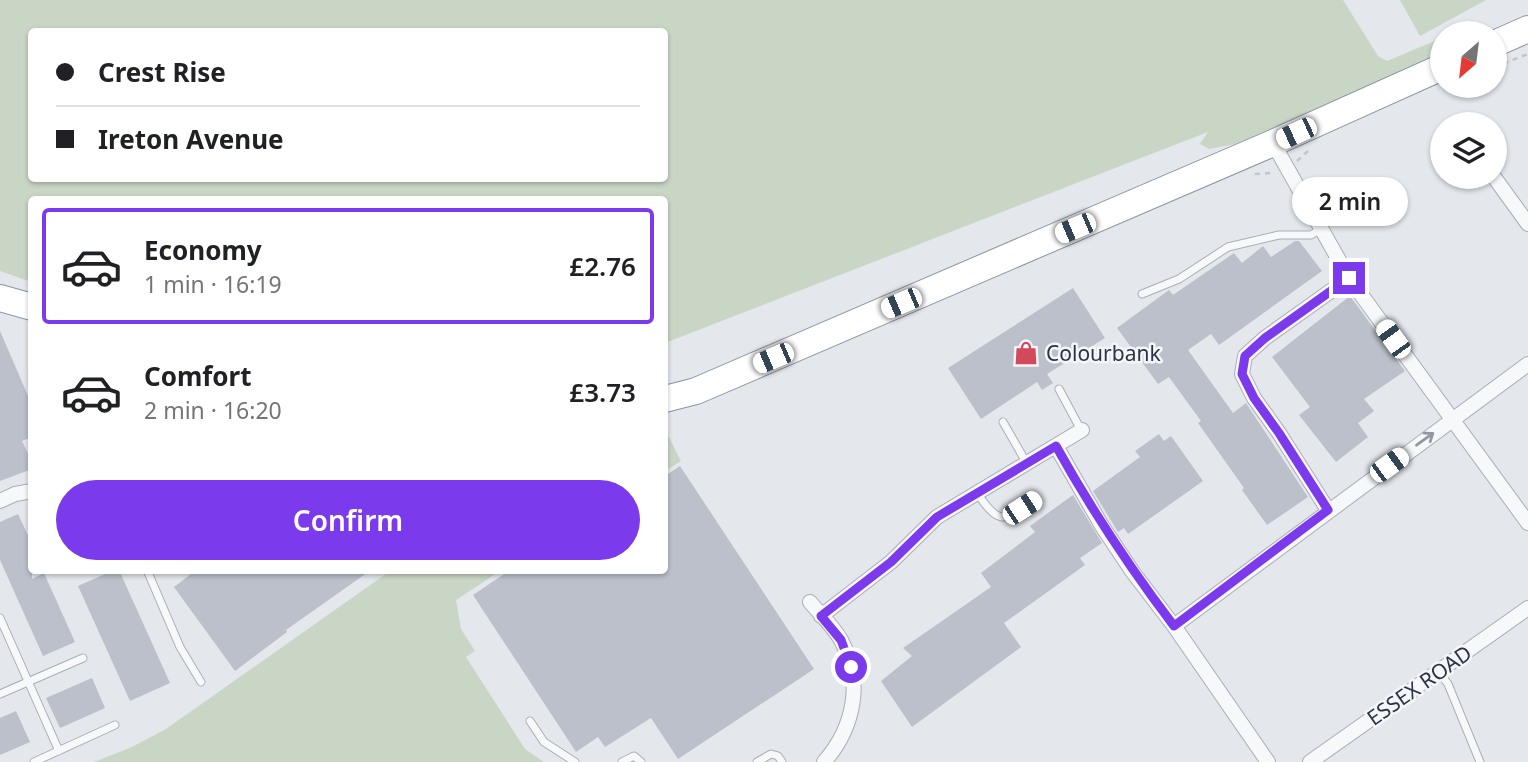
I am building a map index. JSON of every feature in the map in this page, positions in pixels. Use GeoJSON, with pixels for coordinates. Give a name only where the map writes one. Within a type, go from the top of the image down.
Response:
{"type":"FeatureCollection","features":[{"type":"Feature","properties":{"kind":"highway"},"geometry":{"type":"LineString","coordinates":[[1507,38],[1528,29]]}},
{"type":"Feature","properties":{"kind":"highway"},"geometry":{"type":"LineString","coordinates":[[668,398],[696,391],[1273,144],[1430,72]]}},
{"type":"Feature","properties":{"kind":"highway"},"geometry":{"type":"LineString","coordinates":[[0,298],[28,306]]}},
{"type":"Feature","properties":{"kind":"street"},"geometry":{"type":"LineString","coordinates":[[1273,144],[1349,278],[1528,523]]}},
{"type":"Feature","properties":{"kind":"street"},"geometry":{"type":"LineString","coordinates":[[1503,189],[1528,224]]}},
{"type":"Feature","properties":{"kind":"street"},"geometry":{"type":"LineString","coordinates":[[1328,510],[1254,398],[1242,374],[1245,356],[1265,338],[1349,278]]}},
{"type":"Feature","properties":{"kind":"street"},"geometry":{"type":"LineString","coordinates":[[1174,626],[1528,364]]}},
{"type":"Feature","properties":{"kind":"street"},"geometry":{"type":"LineString","coordinates":[[821,616],[891,562],[937,517],[1082,430]]}},
{"type":"Feature","properties":{"kind":"street"},"geometry":{"type":"LineString","coordinates":[[1056,446],[1102,526],[1132,571],[1174,626],[1268,762]]}},
{"type":"Feature","properties":{"kind":"street"},"geometry":{"type":"LineString","coordinates":[[0,501],[28,492]]}},
{"type":"Feature","properties":{"kind":"street"},"geometry":{"type":"LineString","coordinates":[[810,602],[841,640],[851,667],[855,700],[838,747],[824,762]]}},
{"type":"Feature","properties":{"kind":"street","name":"ESSEX ROAD"},"geometry":{"type":"LineString","coordinates":[[1310,762],[1528,608]]}},
{"type":"Feature","properties":{"kind":"lane"},"geometry":{"type":"LineString","coordinates":[[1142,294],[1179,279],[1228,247],[1279,235],[1311,235],[1321,229]]}},
{"type":"Feature","properties":{"kind":"lane"},"geometry":{"type":"LineString","coordinates":[[1059,389],[1082,430]]}},
{"type":"Feature","properties":{"kind":"lane"},"geometry":{"type":"LineString","coordinates":[[1003,422],[1026,462]]}},
{"type":"Feature","properties":{"kind":"lane"},"geometry":{"type":"LineString","coordinates":[[977,492],[991,513],[1000,518],[1009,517],[1036,499]]}},
{"type":"Feature","properties":{"kind":"lane"},"geometry":{"type":"LineString","coordinates":[[149,574],[180,647],[201,682]]}},
{"type":"Feature","properties":{"kind":"lane"},"geometry":{"type":"LineString","coordinates":[[0,618],[59,751]]}},
{"type":"Feature","properties":{"kind":"lane"},"geometry":{"type":"LineString","coordinates":[[0,694],[83,658]]}},
{"type":"Feature","properties":{"kind":"lane"},"geometry":{"type":"LineString","coordinates":[[1438,671],[1448,684],[1480,762]]}},
{"type":"Feature","properties":{"kind":"lane"},"geometry":{"type":"LineString","coordinates":[[530,721],[544,742],[575,762]]}},
{"type":"Feature","properties":{"kind":"lane"},"geometry":{"type":"LineString","coordinates":[[34,762],[116,725]]}},
{"type":"Feature","properties":{"kind":"lane"},"geometry":{"type":"LineString","coordinates":[[757,762],[771,754],[778,756],[782,762]]}},
{"type":"Feature","properties":{"kind":"lane"},"geometry":{"type":"LineString","coordinates":[[622,762],[634,756],[641,762]]}},
{"type":"Feature","properties":{"kind":"path"},"geometry":{"type":"LineString","coordinates":[[1507,62],[1528,54]]}},
{"type":"Feature","properties":{"kind":"green space"},"geometry":{"type":"Polygon","coordinates":[[[0,0],[1343,0],[1378,56],[1387,61],[1430,43],[1430,57],[1285,125],[1235,144],[1209,149],[1200,144],[1208,132],[668,342],[668,196],[28,196],[28,281],[0,271],[0,0]]]}},
{"type":"Feature","properties":{"kind":"green space"},"geometry":{"type":"Polygon","coordinates":[[[1400,0],[1486,0],[1448,21],[1430,21],[1430,31],[1420,36],[1400,0]]]}},
{"type":"Feature","properties":{"kind":"green space"},"geometry":{"type":"Polygon","coordinates":[[[668,435],[681,461],[668,469],[668,435]]]}},
{"type":"Feature","properties":{"kind":"green space"},"geometry":{"type":"Polygon","coordinates":[[[386,574],[495,574],[456,600],[461,629],[475,651],[466,657],[525,749],[544,762],[94,762],[132,747],[166,729],[386,574]]]}},
{"type":"Feature","properties":{"kind":"building"},"geometry":{"type":"Polygon","coordinates":[[[1299,241],[1322,271],[1219,345],[1211,334],[1188,350],[1233,413],[1246,403],[1308,497],[1267,525],[1198,423],[1201,421],[1169,377],[1158,384],[1117,328],[1169,290],[1173,295],[1234,253],[1242,263],[1263,246],[1271,257],[1299,241]]]}},
{"type":"Feature","properties":{"kind":"building","name":"Colourbank"},"geometry":{"type":"Polygon","coordinates":[[[1073,288],[1105,338],[1047,374],[1053,383],[1042,390],[1037,382],[981,419],[948,368],[1073,288]]]}},
{"type":"Feature","properties":{"kind":"building"},"geometry":{"type":"Polygon","coordinates":[[[1350,296],[1405,371],[1364,399],[1374,411],[1358,423],[1368,437],[1336,462],[1299,415],[1310,407],[1272,357],[1350,296]]]}},
{"type":"Feature","properties":{"kind":"building"},"geometry":{"type":"Polygon","coordinates":[[[0,331],[28,396],[28,439],[22,441],[28,454],[28,470],[0,481],[0,331]]]}},
{"type":"Feature","properties":{"kind":"building"},"geometry":{"type":"Polygon","coordinates":[[[1159,434],[1164,441],[1171,436],[1203,481],[1128,534],[1124,528],[1118,532],[1093,491],[1140,457],[1135,451],[1159,434]]]}},
{"type":"Feature","properties":{"kind":"building"},"geometry":{"type":"Polygon","coordinates":[[[680,466],[814,669],[678,759],[651,718],[605,747],[598,737],[576,752],[473,595],[504,574],[668,574],[668,474],[680,466]]]}},
{"type":"Feature","properties":{"kind":"building"},"geometry":{"type":"Polygon","coordinates":[[[1073,495],[1102,543],[1080,558],[1085,565],[1004,623],[1021,647],[912,727],[881,681],[912,656],[903,648],[991,587],[981,573],[1035,532],[1030,526],[1073,495]]]}},
{"type":"Feature","properties":{"kind":"building"},"geometry":{"type":"Polygon","coordinates":[[[18,514],[28,535],[28,574],[32,574],[32,579],[44,574],[75,642],[43,656],[0,560],[0,522],[18,514]]]}},
{"type":"Feature","properties":{"kind":"building"},"geometry":{"type":"Polygon","coordinates":[[[105,574],[121,574],[170,683],[130,701],[78,586],[105,574]]]}},
{"type":"Feature","properties":{"kind":"building"},"geometry":{"type":"Polygon","coordinates":[[[191,574],[365,574],[286,630],[287,632],[235,671],[174,587],[191,574]]]}},
{"type":"Feature","properties":{"kind":"building"},"geometry":{"type":"Polygon","coordinates":[[[92,678],[105,708],[60,728],[46,698],[92,678]]]}},
{"type":"Feature","properties":{"kind":"building"},"geometry":{"type":"Polygon","coordinates":[[[16,711],[30,742],[0,755],[0,718],[16,711]]]}},
{"type":"Feature","properties":{"kind":"place","name":"Colourbank"},"geometry":{"type":"Point","coordinates":[1026,353]}},
{"type":"Feature","properties":{"kind":"route"},"geometry":{"type":"LineString","coordinates":[[851,667],[841,640],[821,616],[891,562],[937,517],[1056,446],[1102,526],[1174,626],[1328,510],[1254,398],[1242,374],[1245,356],[1265,338],[1349,278]]}}]}
